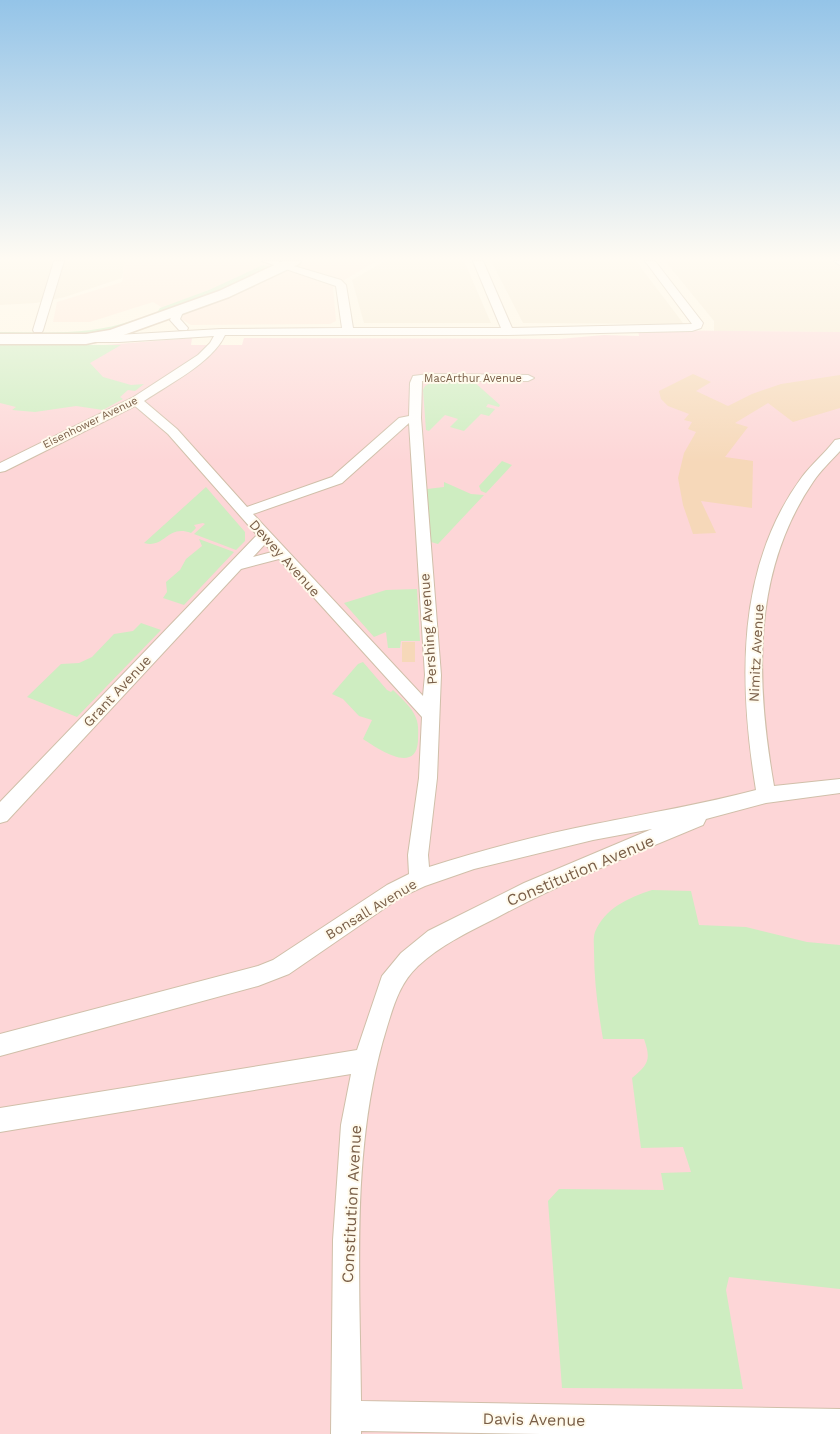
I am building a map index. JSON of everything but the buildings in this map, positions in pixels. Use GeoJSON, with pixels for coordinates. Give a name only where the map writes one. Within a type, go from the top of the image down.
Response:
{"type":"FeatureCollection","features":[{"type":"Feature","properties":{"kind":"main road"},"geometry":{"type":"LineString","coordinates":[[0,330],[91,328]]}},
{"type":"Feature","properties":{"kind":"main road"},"geometry":{"type":"LineString","coordinates":[[0,339],[86,339],[113,334],[126,328]]}},
{"type":"Feature","properties":{"kind":"street"},"geometry":{"type":"LineString","coordinates":[[183,328],[222,332]]}},
{"type":"Feature","properties":{"kind":"street"},"geometry":{"type":"LineString","coordinates":[[347,328],[348,332]]}},
{"type":"Feature","properties":{"kind":"street"},"geometry":{"type":"LineString","coordinates":[[506,328],[508,332]]}},
{"type":"Feature","properties":{"kind":"street"},"geometry":{"type":"LineString","coordinates":[[86,339],[118,339],[222,332],[508,332],[692,328]]}},
{"type":"Feature","properties":{"kind":"street","name":"Eisenhower Avenue"},"geometry":{"type":"LineString","coordinates":[[0,468],[136,401],[206,353],[215,345],[222,332]]}},
{"type":"Feature","properties":{"kind":"street","name":"MacArthur Avenue"},"geometry":{"type":"LineString","coordinates":[[417,378],[528,378]]}},
{"type":"Feature","properties":{"kind":"street","name":"Pershing Avenue"},"geometry":{"type":"LineString","coordinates":[[417,378],[415,418],[422,549],[433,674],[428,778],[418,855],[420,879]]}},
{"type":"Feature","properties":{"kind":"street","name":"Dewey Avenue"},"geometry":{"type":"LineString","coordinates":[[136,401],[146,406],[169,430],[336,615],[432,716]]}},
{"type":"Feature","properties":{"kind":"street"},"geometry":{"type":"LineString","coordinates":[[244,512],[337,480],[403,421],[415,418]]}},
{"type":"Feature","properties":{"kind":"street","name":"Nimitz Avenue"},"geometry":{"type":"LineString","coordinates":[[766,795],[753,709],[752,669],[758,604],[763,579],[777,532],[792,502],[811,475],[840,443]]}},
{"type":"Feature","properties":{"kind":"street","name":"Grant Avenue"},"geometry":{"type":"LineString","coordinates":[[0,815],[265,535]]}},
{"type":"Feature","properties":{"kind":"street"},"geometry":{"type":"LineString","coordinates":[[234,566],[282,554]]}},
{"type":"Feature","properties":{"kind":"street","name":"Bonsall Avenue"},"geometry":{"type":"LineString","coordinates":[[0,1045],[258,976],[281,967],[369,907],[420,879],[474,860],[584,834],[706,811],[766,795],[840,786]]}},
{"type":"Feature","properties":{"kind":"street","name":"Constitution Avenue"},"geometry":{"type":"LineString","coordinates":[[347,1425],[346,1240],[353,1124],[366,1060],[390,983],[410,960],[436,938],[531,889],[691,822],[706,811]]}},
{"type":"Feature","properties":{"kind":"street"},"geometry":{"type":"LineString","coordinates":[[0,1120],[366,1060]]}},
{"type":"Feature","properties":{"kind":"street","name":"Davis Avenue"},"geometry":{"type":"LineString","coordinates":[[347,1425],[840,1424]]}},
{"type":"Feature","properties":{"kind":"shaded area"},"geometry":{"type":"Polygon","coordinates":[[[714,328],[840,328],[840,332],[714,331],[714,328]]]}},
{"type":"Feature","properties":{"kind":"shaded area"},"geometry":{"type":"Polygon","coordinates":[[[638,330],[840,332],[840,1434],[0,1434],[0,345],[105,345],[192,338],[191,345],[242,345],[244,338],[559,339],[604,335],[639,336],[638,330]]]}},
{"type":"Feature","properties":{"kind":"green space"},"geometry":{"type":"Polygon","coordinates":[[[122,328],[105,332],[70,335],[0,334],[0,332],[68,332],[122,328]]]}},
{"type":"Feature","properties":{"kind":"green space"},"geometry":{"type":"Polygon","coordinates":[[[0,345],[121,345],[90,363],[103,377],[131,385],[144,384],[135,391],[128,390],[120,397],[123,399],[103,410],[76,406],[35,412],[12,410],[16,407],[0,403],[0,345]]]}},
{"type":"Feature","properties":{"kind":"green space"},"geometry":{"type":"Polygon","coordinates":[[[435,380],[473,381],[500,405],[499,407],[488,404],[486,407],[495,409],[489,416],[481,414],[464,431],[450,427],[458,419],[445,415],[429,431],[426,430],[423,390],[425,386],[435,380]]]}},
{"type":"Feature","properties":{"kind":"green space"},"geometry":{"type":"Polygon","coordinates":[[[502,461],[512,465],[486,493],[481,491],[479,486],[502,461]]]}},
{"type":"Feature","properties":{"kind":"green space"},"geometry":{"type":"Polygon","coordinates":[[[444,482],[471,494],[484,495],[438,544],[431,542],[427,489],[444,487],[444,482]]]}},
{"type":"Feature","properties":{"kind":"green space"},"geometry":{"type":"Polygon","coordinates":[[[206,487],[245,532],[245,541],[236,550],[194,534],[205,524],[203,523],[194,525],[196,528],[191,533],[176,532],[157,543],[144,543],[206,487]]]}},
{"type":"Feature","properties":{"kind":"green space"},"geometry":{"type":"Polygon","coordinates":[[[199,539],[234,552],[184,605],[163,598],[167,592],[166,582],[180,570],[186,559],[202,546],[199,539]]]}},
{"type":"Feature","properties":{"kind":"green space"},"geometry":{"type":"Polygon","coordinates":[[[417,589],[420,641],[401,641],[400,648],[388,648],[386,632],[374,637],[344,603],[386,590],[417,589]]]}},
{"type":"Feature","properties":{"kind":"green space"},"geometry":{"type":"Polygon","coordinates":[[[141,623],[161,630],[77,717],[27,697],[61,664],[79,663],[92,657],[114,634],[133,631],[141,623]]]}},
{"type":"Feature","properties":{"kind":"green space"},"geometry":{"type":"Polygon","coordinates":[[[363,662],[387,690],[391,692],[393,690],[412,710],[418,723],[418,741],[416,751],[411,756],[404,758],[386,753],[363,739],[372,720],[359,716],[343,699],[332,694],[358,664],[363,662]]]}},
{"type":"Feature","properties":{"kind":"green space"},"geometry":{"type":"Polygon","coordinates":[[[652,890],[691,891],[699,925],[746,927],[807,942],[840,945],[840,1289],[729,1277],[726,1290],[743,1389],[562,1388],[548,1201],[559,1189],[664,1190],[661,1173],[691,1172],[683,1147],[641,1148],[632,1078],[642,1069],[647,1061],[648,1056],[644,1039],[603,1039],[598,1006],[594,962],[595,932],[611,910],[626,900],[652,890]]]}}]}
